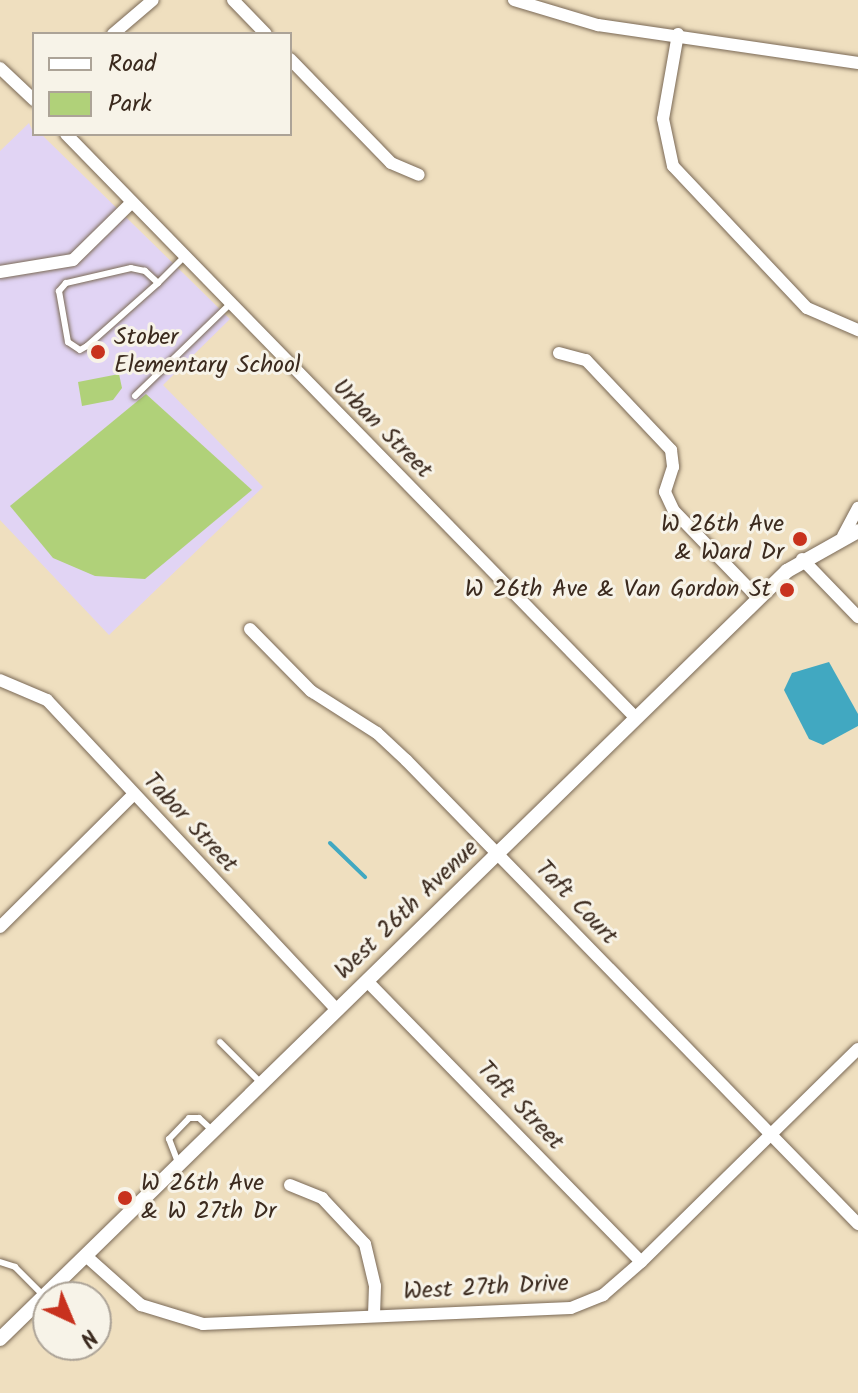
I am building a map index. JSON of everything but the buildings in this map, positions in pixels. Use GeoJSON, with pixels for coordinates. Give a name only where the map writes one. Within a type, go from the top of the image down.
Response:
{"type":"FeatureCollection","features":[{"type":"Feature","properties":{"kind":"street"},"geometry":{"type":"LineString","coordinates":[[115,32],[153,0]]}},
{"type":"Feature","properties":{"kind":"street"},"geometry":{"type":"LineString","coordinates":[[233,0],[264,32]]}},
{"type":"Feature","properties":{"kind":"street"},"geometry":{"type":"LineString","coordinates":[[514,0],[598,25],[678,34],[858,63]]}},
{"type":"Feature","properties":{"kind":"street"},"geometry":{"type":"LineString","coordinates":[[678,34],[663,119],[673,166],[807,308],[858,330]]}},
{"type":"Feature","properties":{"kind":"street"},"geometry":{"type":"LineString","coordinates":[[292,61],[391,163],[419,175]]}},
{"type":"Feature","properties":{"kind":"street"},"geometry":{"type":"LineString","coordinates":[[0,68],[32,98]]}},
{"type":"Feature","properties":{"kind":"street","name":"Urban Street"},"geometry":{"type":"LineString","coordinates":[[68,136],[130,204],[636,718]]}},
{"type":"Feature","properties":{"kind":"street"},"geometry":{"type":"LineString","coordinates":[[0,272],[73,260],[130,204]]}},
{"type":"Feature","properties":{"kind":"street"},"geometry":{"type":"LineString","coordinates":[[559,353],[586,360],[671,450],[673,467],[665,492],[674,511],[758,598]]}},
{"type":"Feature","properties":{"kind":"street"},"geometry":{"type":"LineString","coordinates":[[843,536],[858,508]]}},
{"type":"Feature","properties":{"kind":"street","name":"West 26th Avenue"},"geometry":{"type":"LineString","coordinates":[[60,1281],[758,598],[802,559],[858,531]]}},
{"type":"Feature","properties":{"kind":"street"},"geometry":{"type":"LineString","coordinates":[[802,559],[858,617]]}},
{"type":"Feature","properties":{"kind":"street","name":"Taft Court"},"geometry":{"type":"LineString","coordinates":[[250,629],[311,691],[377,733],[858,1224]]}},
{"type":"Feature","properties":{"kind":"street","name":"Tabor Street"},"geometry":{"type":"LineString","coordinates":[[2,679],[47,700],[337,1010]]}},
{"type":"Feature","properties":{"kind":"street"},"geometry":{"type":"LineString","coordinates":[[0,927],[133,795]]}},
{"type":"Feature","properties":{"kind":"street","name":"Taft Street"},"geometry":{"type":"LineString","coordinates":[[367,981],[641,1262]]}},
{"type":"Feature","properties":{"kind":"street","name":"West 27th Drive"},"geometry":{"type":"LineString","coordinates":[[86,1256],[141,1305],[203,1324],[571,1308],[603,1295],[641,1262],[858,1049]]}},
{"type":"Feature","properties":{"kind":"street"},"geometry":{"type":"LineString","coordinates":[[290,1185],[322,1198],[365,1244],[375,1286],[374,1316]]}},
{"type":"Feature","properties":{"kind":"street","name":"West 26th Avenue"},"geometry":{"type":"LineString","coordinates":[[0,1339],[32,1308]]}},
{"type":"Feature","properties":{"kind":"lane"},"geometry":{"type":"LineString","coordinates":[[158,283],[145,271],[131,268],[66,283],[59,291],[68,342],[80,350],[87,346],[158,283],[183,258]]}},
{"type":"Feature","properties":{"kind":"lane"},"geometry":{"type":"LineString","coordinates":[[135,396],[229,305]]}},
{"type":"Feature","properties":{"kind":"lane"},"geometry":{"type":"LineString","coordinates":[[220,1042],[262,1084]]}},
{"type":"Feature","properties":{"kind":"lane"},"geometry":{"type":"LineString","coordinates":[[179,1165],[169,1139],[189,1118],[199,1118],[214,1131]]}},
{"type":"Feature","properties":{"kind":"lane"},"geometry":{"type":"LineString","coordinates":[[0,1262],[15,1267],[32,1284]]}},
{"type":"Feature","properties":{"kind":"shaded area","name":"Stober Elementary School"},"geometry":{"type":"Polygon","coordinates":[[[29,123],[32,136],[43,136],[230,319],[163,385],[263,487],[109,635],[0,520],[0,151],[29,123]]]}},
{"type":"Feature","properties":{"kind":"green space"},"geometry":{"type":"Polygon","coordinates":[[[119,374],[122,388],[113,400],[82,406],[78,382],[119,374]]]}},
{"type":"Feature","properties":{"kind":"green space"},"geometry":{"type":"Polygon","coordinates":[[[146,394],[252,490],[145,579],[95,576],[53,558],[10,506],[146,394]]]}},
{"type":"Feature","properties":{"kind":"water"},"geometry":{"type":"Polygon","coordinates":[[[829,662],[858,714],[858,726],[823,745],[809,739],[784,690],[792,673],[829,662]]]}},
{"type":"Feature","properties":{"kind":"waterway"},"geometry":{"type":"LineString","coordinates":[[330,843],[365,877]]}},
{"type":"Feature","properties":{"kind":"place","name":"Stober Elementary School"},"geometry":{"type":"Point","coordinates":[98,352]}},
{"type":"Feature","properties":{"kind":"place","name":"W 26th Ave & Ward Dr"},"geometry":{"type":"Point","coordinates":[800,539]}},
{"type":"Feature","properties":{"kind":"place","name":"W 26th Ave & Van Gordon St"},"geometry":{"type":"Point","coordinates":[787,590]}},
{"type":"Feature","properties":{"kind":"place","name":"W 26th Ave & W 27th Dr"},"geometry":{"type":"Point","coordinates":[125,1198]}}]}
